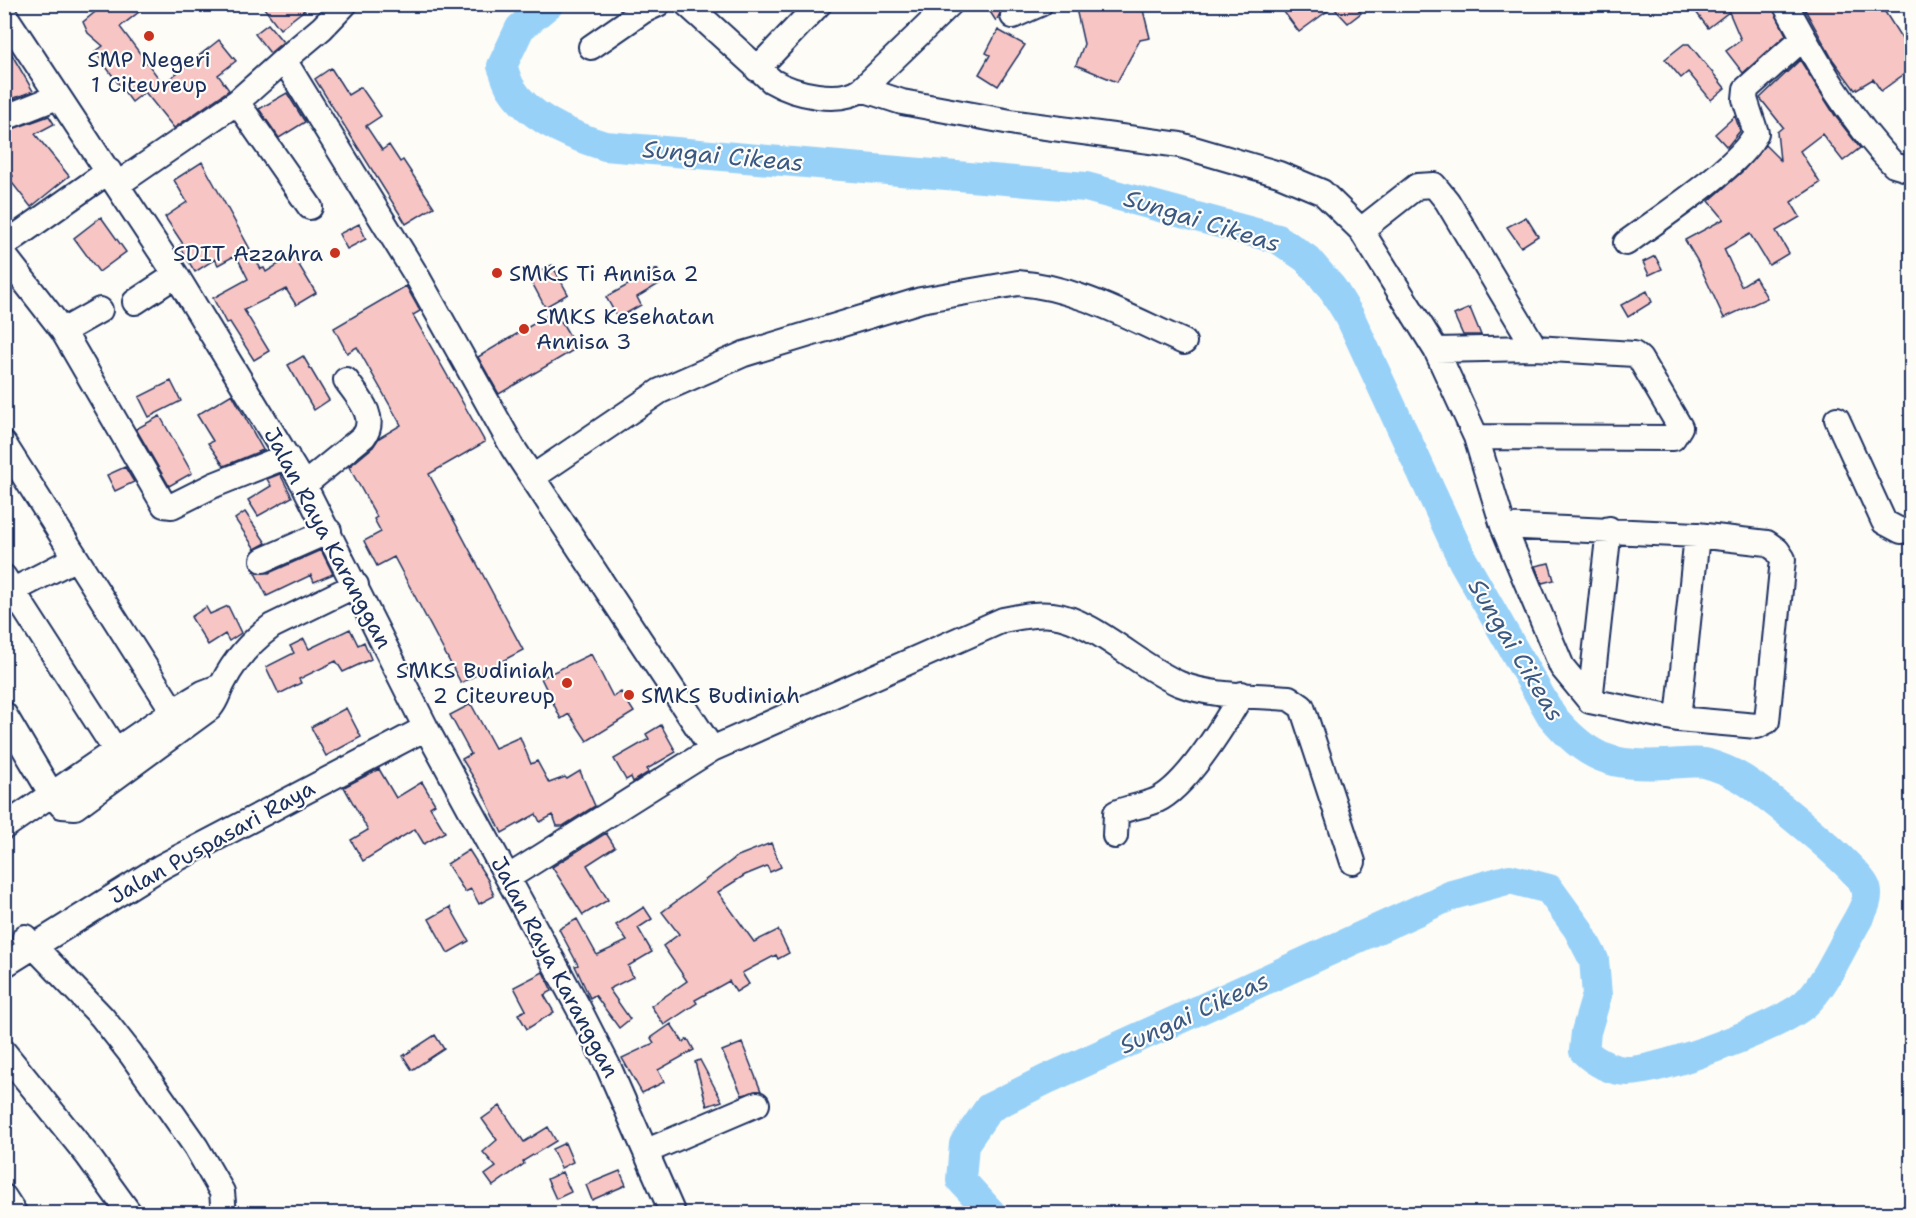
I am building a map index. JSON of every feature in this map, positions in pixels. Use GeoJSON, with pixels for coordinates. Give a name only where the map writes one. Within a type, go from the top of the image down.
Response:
{"type":"FeatureCollection","features":[{"type":"Feature","properties":{"kind":"street"},"geometry":{"type":"LineString","coordinates":[[4,245],[237,102],[322,28],[345,4]]}},
{"type":"Feature","properties":{"kind":"street"},"geometry":{"type":"LineString","coordinates":[[591,46],[657,4]]}},
{"type":"Feature","properties":{"kind":"street"},"geometry":{"type":"LineString","coordinates":[[687,4],[772,81],[789,89],[835,96],[847,96],[862,89],[950,4]]}},
{"type":"Feature","properties":{"kind":"street"},"geometry":{"type":"LineString","coordinates":[[757,69],[819,4]]}},
{"type":"Feature","properties":{"kind":"street"},"geometry":{"type":"LineString","coordinates":[[1013,16],[1040,4]]}},
{"type":"Feature","properties":{"kind":"street"},"geometry":{"type":"LineString","coordinates":[[1785,4],[1802,39],[1848,108],[1890,161],[1898,168],[1911,166]]}},
{"type":"Feature","properties":{"kind":"street","name":"Jalan Raya Karanggan"},"geometry":{"type":"LineString","coordinates":[[6,18],[176,275],[304,485],[423,722],[509,877],[603,1056],[673,1214]]}},
{"type":"Feature","properties":{"kind":"street"},"geometry":{"type":"LineString","coordinates":[[1626,243],[1725,168],[1749,144],[1756,132],[1745,99],[1746,89],[1802,39]]}},
{"type":"Feature","properties":{"kind":"street"},"geometry":{"type":"LineString","coordinates":[[284,60],[418,278],[513,448],[711,749]]}},
{"type":"Feature","properties":{"kind":"street"},"geometry":{"type":"LineString","coordinates":[[862,89],[902,102],[1016,123],[1180,145],[1279,174],[1322,192],[1361,230],[1436,350],[1476,437],[1503,526],[1562,667],[1590,701],[1678,719],[1757,726],[1767,721],[1783,560],[1777,550],[1767,543],[1697,535],[1609,529],[1503,526]]}},
{"type":"Feature","properties":{"kind":"street"},"geometry":{"type":"LineString","coordinates":[[4,118],[57,97]]}},
{"type":"Feature","properties":{"kind":"street"},"geometry":{"type":"LineString","coordinates":[[237,102],[310,207]]}},
{"type":"Feature","properties":{"kind":"street"},"geometry":{"type":"LineString","coordinates":[[1361,230],[1417,186],[1434,185],[1535,348]]}},
{"type":"Feature","properties":{"kind":"street"},"geometry":{"type":"LineString","coordinates":[[4,255],[63,331],[164,505],[172,506],[214,485],[287,456]]}},
{"type":"Feature","properties":{"kind":"street"},"geometry":{"type":"LineString","coordinates":[[135,302],[176,275]]}},
{"type":"Feature","properties":{"kind":"street"},"geometry":{"type":"LineString","coordinates":[[533,477],[660,391],[744,354],[921,300],[1018,283],[1032,284],[1088,300],[1185,342]]}},
{"type":"Feature","properties":{"kind":"street"},"geometry":{"type":"LineString","coordinates":[[63,331],[100,310]]}},
{"type":"Feature","properties":{"kind":"street"},"geometry":{"type":"LineString","coordinates":[[1436,350],[1535,348],[1634,354],[1640,359],[1680,427],[1678,434],[1673,438],[1476,437]]}},
{"type":"Feature","properties":{"kind":"street"},"geometry":{"type":"LineString","coordinates":[[304,485],[364,436],[369,427],[370,418],[346,380]]}},
{"type":"Feature","properties":{"kind":"street"},"geometry":{"type":"LineString","coordinates":[[1838,418],[1884,522],[1901,531],[1911,530]]}},
{"type":"Feature","properties":{"kind":"street"},"geometry":{"type":"LineString","coordinates":[[4,444],[173,711]]}},
{"type":"Feature","properties":{"kind":"street"},"geometry":{"type":"LineString","coordinates":[[1590,701],[1609,529]]}},
{"type":"Feature","properties":{"kind":"street"},"geometry":{"type":"LineString","coordinates":[[263,560],[329,531]]}},
{"type":"Feature","properties":{"kind":"street"},"geometry":{"type":"LineString","coordinates":[[1678,719],[1697,535]]}},
{"type":"Feature","properties":{"kind":"street"},"geometry":{"type":"LineString","coordinates":[[76,558],[7,587],[116,751]]}},
{"type":"Feature","properties":{"kind":"street"},"geometry":{"type":"LineString","coordinates":[[4,714],[11,741],[52,795],[65,807],[80,803],[201,715],[216,701],[221,686],[238,656],[260,634],[356,585]]}},
{"type":"Feature","properties":{"kind":"street"},"geometry":{"type":"LineString","coordinates":[[509,877],[711,749],[1003,620],[1033,614],[1055,615],[1077,622],[1163,676],[1183,685],[1289,698],[1302,707],[1353,862]]}},
{"type":"Feature","properties":{"kind":"street"},"geometry":{"type":"LineString","coordinates":[[4,827],[173,711],[203,693],[221,686]]}},
{"type":"Feature","properties":{"kind":"street"},"geometry":{"type":"LineString","coordinates":[[1115,836],[1116,813],[1155,801],[1172,790],[1217,736],[1242,694]]}},
{"type":"Feature","properties":{"kind":"street","name":"Jalan Puspasari Raya"},"geometry":{"type":"LineString","coordinates":[[4,951],[29,942],[423,722]]}},
{"type":"Feature","properties":{"kind":"street"},"geometry":{"type":"LineString","coordinates":[[29,942],[102,1017],[131,1054],[196,1147],[222,1192],[224,1214]]}},
{"type":"Feature","properties":{"kind":"street","name":"Jalan Puspasari Raya"},"geometry":{"type":"LineString","coordinates":[[4,965],[29,942]]}},
{"type":"Feature","properties":{"kind":"street"},"geometry":{"type":"LineString","coordinates":[[4,1052],[84,1159],[115,1214]]}},
{"type":"Feature","properties":{"kind":"street"},"geometry":{"type":"LineString","coordinates":[[4,1069],[130,1214]]}},
{"type":"Feature","properties":{"kind":"street"},"geometry":{"type":"LineString","coordinates":[[646,1151],[757,1104]]}},
{"type":"Feature","properties":{"kind":"street"},"geometry":{"type":"LineString","coordinates":[[4,1197],[15,1214]]}},
{"type":"Feature","properties":{"kind":"building"},"geometry":{"type":"Polygon","coordinates":[[[105,4],[149,4],[120,27],[163,84],[219,40],[236,61],[218,75],[229,90],[174,128],[145,92],[132,102],[95,52],[103,46],[88,33],[83,22],[105,4]]]}},
{"type":"Feature","properties":{"kind":"building"},"geometry":{"type":"Polygon","coordinates":[[[261,4],[312,4],[280,29],[261,4]]]}},
{"type":"Feature","properties":{"kind":"building"},"geometry":{"type":"Polygon","coordinates":[[[985,4],[1005,4],[996,21],[985,4]]]}},
{"type":"Feature","properties":{"kind":"building"},"geometry":{"type":"Polygon","coordinates":[[[1075,4],[1118,4],[1119,9],[1124,8],[1125,10],[1142,6],[1150,38],[1140,40],[1117,82],[1076,65],[1084,44],[1075,4]]]}},
{"type":"Feature","properties":{"kind":"building"},"geometry":{"type":"Polygon","coordinates":[[[1278,4],[1354,4],[1361,13],[1348,23],[1333,7],[1299,32],[1278,4]]]}},
{"type":"Feature","properties":{"kind":"building"},"geometry":{"type":"Polygon","coordinates":[[[1690,4],[1771,4],[1786,35],[1743,73],[1726,51],[1741,40],[1729,12],[1708,28],[1690,4]]]}},
{"type":"Feature","properties":{"kind":"building"},"geometry":{"type":"Polygon","coordinates":[[[1802,4],[1880,4],[1911,53],[1911,69],[1881,91],[1873,79],[1855,90],[1833,60],[1802,4]]]}},
{"type":"Feature","properties":{"kind":"building"},"geometry":{"type":"Polygon","coordinates":[[[268,24],[283,42],[270,53],[255,34],[268,24]]]}},
{"type":"Feature","properties":{"kind":"building"},"geometry":{"type":"Polygon","coordinates":[[[998,30],[1025,45],[998,86],[979,74],[990,55],[986,53],[998,30]]]}},
{"type":"Feature","properties":{"kind":"building"},"geometry":{"type":"Polygon","coordinates":[[[4,41],[33,91],[4,102],[4,41]]]}},
{"type":"Feature","properties":{"kind":"building"},"geometry":{"type":"Polygon","coordinates":[[[1684,44],[1689,44],[1725,88],[1711,100],[1688,72],[1681,78],[1665,59],[1684,44]]]}},
{"type":"Feature","properties":{"kind":"building"},"geometry":{"type":"Polygon","coordinates":[[[1800,60],[1836,117],[1860,148],[1843,161],[1822,134],[1800,151],[1820,183],[1791,202],[1800,217],[1776,231],[1789,253],[1769,265],[1750,234],[1724,249],[1741,286],[1755,277],[1767,298],[1724,318],[1685,240],[1724,219],[1709,201],[1743,171],[1765,145],[1780,160],[1777,132],[1783,127],[1760,98],[1800,60]]]}},
{"type":"Feature","properties":{"kind":"building"},"geometry":{"type":"Polygon","coordinates":[[[331,68],[348,95],[361,87],[381,116],[366,126],[382,150],[389,145],[400,162],[403,160],[434,207],[406,224],[315,79],[331,68]]]}},
{"type":"Feature","properties":{"kind":"building"},"geometry":{"type":"Polygon","coordinates":[[[287,93],[305,122],[279,138],[259,109],[287,93]]]}},
{"type":"Feature","properties":{"kind":"building"},"geometry":{"type":"Polygon","coordinates":[[[49,116],[54,124],[35,134],[69,176],[31,207],[9,179],[13,176],[4,162],[4,132],[49,116]]]}},
{"type":"Feature","properties":{"kind":"building"},"geometry":{"type":"Polygon","coordinates":[[[1735,116],[1740,131],[1727,147],[1715,134],[1735,116]]]}},
{"type":"Feature","properties":{"kind":"building"},"geometry":{"type":"Polygon","coordinates":[[[202,162],[261,269],[264,268],[266,272],[293,255],[316,293],[296,305],[286,289],[244,310],[269,351],[254,360],[230,322],[226,323],[213,298],[248,279],[236,255],[218,265],[215,259],[195,272],[179,246],[183,244],[165,217],[187,202],[174,180],[202,162]]]}},
{"type":"Feature","properties":{"kind":"building"},"geometry":{"type":"Polygon","coordinates":[[[101,217],[126,252],[99,272],[74,238],[101,217]]]}},
{"type":"Feature","properties":{"kind":"building"},"geometry":{"type":"Polygon","coordinates":[[[1526,217],[1538,236],[1521,247],[1507,227],[1526,217]]]}},
{"type":"Feature","properties":{"kind":"building"},"geometry":{"type":"Polygon","coordinates":[[[359,224],[366,239],[347,249],[339,234],[359,224]]]}},
{"type":"Feature","properties":{"kind":"building"},"geometry":{"type":"Polygon","coordinates":[[[1655,256],[1662,269],[1649,275],[1643,262],[1655,256]]]}},
{"type":"Feature","properties":{"kind":"building"},"geometry":{"type":"Polygon","coordinates":[[[552,265],[568,294],[545,307],[529,277],[552,265]]]}},
{"type":"Feature","properties":{"kind":"building"},"geometry":{"type":"Polygon","coordinates":[[[657,269],[664,281],[637,297],[641,305],[618,318],[606,297],[657,269]]]}},
{"type":"Feature","properties":{"kind":"building"},"geometry":{"type":"Polygon","coordinates":[[[406,286],[420,311],[413,315],[485,442],[429,474],[523,650],[461,683],[394,557],[377,566],[364,541],[381,532],[374,519],[377,517],[349,467],[373,447],[379,438],[401,425],[357,347],[347,353],[334,328],[406,286]]]}},
{"type":"Feature","properties":{"kind":"building"},"geometry":{"type":"Polygon","coordinates":[[[1647,291],[1652,302],[1628,317],[1621,305],[1647,291]]]}},
{"type":"Feature","properties":{"kind":"building"},"geometry":{"type":"Polygon","coordinates":[[[1470,308],[1481,335],[1463,335],[1454,315],[1470,308]]]}},
{"type":"Feature","properties":{"kind":"building"},"geometry":{"type":"Polygon","coordinates":[[[555,311],[577,348],[499,394],[478,357],[555,311]]]}},
{"type":"Feature","properties":{"kind":"building"},"geometry":{"type":"Polygon","coordinates":[[[303,356],[329,400],[314,410],[288,365],[303,356]]]}},
{"type":"Feature","properties":{"kind":"building"},"geometry":{"type":"Polygon","coordinates":[[[171,381],[181,401],[149,417],[139,397],[171,381]]]}},
{"type":"Feature","properties":{"kind":"building"},"geometry":{"type":"Polygon","coordinates":[[[232,394],[263,450],[224,466],[208,443],[213,441],[197,415],[232,394]]]}},
{"type":"Feature","properties":{"kind":"building"},"geometry":{"type":"Polygon","coordinates":[[[160,416],[192,473],[169,486],[136,429],[160,416]]]}},
{"type":"Feature","properties":{"kind":"building"},"geometry":{"type":"Polygon","coordinates":[[[125,467],[134,482],[115,491],[107,475],[125,467]]]}},
{"type":"Feature","properties":{"kind":"building"},"geometry":{"type":"Polygon","coordinates":[[[280,474],[292,497],[258,516],[248,500],[271,486],[267,479],[280,474]]]}},
{"type":"Feature","properties":{"kind":"building"},"geometry":{"type":"Polygon","coordinates":[[[245,512],[266,543],[255,549],[235,519],[245,512]]]}},
{"type":"Feature","properties":{"kind":"building"},"geometry":{"type":"Polygon","coordinates":[[[321,550],[333,574],[314,582],[311,575],[267,596],[254,571],[269,573],[321,550]]]}},
{"type":"Feature","properties":{"kind":"building"},"geometry":{"type":"Polygon","coordinates":[[[1549,563],[1554,580],[1542,583],[1535,566],[1549,563]]]}},
{"type":"Feature","properties":{"kind":"building"},"geometry":{"type":"Polygon","coordinates":[[[228,606],[241,633],[229,641],[225,634],[208,645],[191,617],[206,607],[210,614],[228,606]]]}},
{"type":"Feature","properties":{"kind":"building"},"geometry":{"type":"Polygon","coordinates":[[[350,629],[358,645],[364,642],[371,659],[343,672],[336,661],[299,679],[301,683],[279,694],[266,667],[294,653],[290,646],[304,639],[309,649],[350,629]]]}},
{"type":"Feature","properties":{"kind":"building"},"geometry":{"type":"Polygon","coordinates":[[[591,654],[613,697],[621,692],[634,712],[587,741],[569,714],[561,719],[541,678],[591,654]]]}},
{"type":"Feature","properties":{"kind":"building"},"geometry":{"type":"Polygon","coordinates":[[[471,704],[495,748],[520,737],[531,764],[537,761],[549,783],[565,777],[567,779],[580,771],[595,806],[563,826],[557,826],[553,815],[540,822],[536,814],[502,833],[480,788],[462,759],[471,754],[450,715],[471,704]]]}},
{"type":"Feature","properties":{"kind":"building"},"geometry":{"type":"Polygon","coordinates":[[[346,708],[361,737],[326,756],[311,727],[346,708]]]}},
{"type":"Feature","properties":{"kind":"building"},"geometry":{"type":"Polygon","coordinates":[[[661,725],[676,752],[647,769],[649,772],[633,782],[631,777],[626,780],[614,759],[649,739],[646,734],[661,725]]]}},
{"type":"Feature","properties":{"kind":"building"},"geometry":{"type":"Polygon","coordinates":[[[379,769],[396,798],[422,782],[435,804],[430,807],[445,832],[424,844],[415,829],[363,861],[351,840],[368,830],[344,787],[379,769]]]}},
{"type":"Feature","properties":{"kind":"building"},"geometry":{"type":"Polygon","coordinates":[[[606,833],[615,847],[587,865],[608,900],[583,915],[552,867],[606,833]]]}},
{"type":"Feature","properties":{"kind":"building"},"geometry":{"type":"Polygon","coordinates":[[[771,843],[781,867],[770,872],[767,866],[745,875],[718,892],[754,942],[778,930],[789,953],[778,959],[776,955],[742,973],[749,984],[736,992],[729,981],[695,1000],[697,1003],[664,1025],[651,1006],[687,981],[663,946],[679,934],[662,912],[738,856],[771,843]]]}},
{"type":"Feature","properties":{"kind":"building"},"geometry":{"type":"Polygon","coordinates":[[[469,850],[488,880],[494,896],[479,904],[471,889],[465,892],[447,864],[469,850]]]}},
{"type":"Feature","properties":{"kind":"building"},"geometry":{"type":"Polygon","coordinates":[[[450,907],[469,941],[448,953],[429,919],[450,907]]]}},
{"type":"Feature","properties":{"kind":"building"},"geometry":{"type":"Polygon","coordinates":[[[644,907],[652,919],[638,928],[652,952],[628,966],[633,977],[609,989],[630,1019],[619,1028],[595,995],[590,998],[575,966],[578,965],[559,929],[577,919],[597,955],[627,941],[616,925],[644,907]]]}},
{"type":"Feature","properties":{"kind":"building"},"geometry":{"type":"Polygon","coordinates":[[[543,972],[552,991],[544,995],[554,1012],[527,1029],[518,1014],[526,1010],[514,987],[543,972]]]}},
{"type":"Feature","properties":{"kind":"building"},"geometry":{"type":"Polygon","coordinates":[[[671,1024],[683,1042],[688,1039],[694,1050],[658,1070],[664,1082],[642,1093],[622,1058],[654,1043],[651,1038],[671,1024]]]}},
{"type":"Feature","properties":{"kind":"building"},"geometry":{"type":"Polygon","coordinates":[[[435,1035],[444,1049],[412,1070],[403,1056],[435,1035]]]}},
{"type":"Feature","properties":{"kind":"building"},"geometry":{"type":"Polygon","coordinates":[[[742,1043],[761,1091],[742,1095],[722,1051],[742,1043]]]}},
{"type":"Feature","properties":{"kind":"building"},"geometry":{"type":"Polygon","coordinates":[[[700,1060],[722,1101],[707,1106],[695,1062],[700,1060]]]}},
{"type":"Feature","properties":{"kind":"building"},"geometry":{"type":"Polygon","coordinates":[[[500,1106],[524,1142],[548,1127],[556,1141],[523,1161],[524,1164],[493,1186],[485,1175],[496,1167],[483,1152],[497,1140],[482,1119],[500,1106]]]}},
{"type":"Feature","properties":{"kind":"building"},"geometry":{"type":"Polygon","coordinates":[[[565,1143],[573,1162],[561,1168],[552,1149],[565,1143]]]}},
{"type":"Feature","properties":{"kind":"building"},"geometry":{"type":"Polygon","coordinates":[[[620,1171],[626,1185],[592,1200],[586,1185],[620,1171]]]}},
{"type":"Feature","properties":{"kind":"building"},"geometry":{"type":"Polygon","coordinates":[[[562,1172],[571,1192],[556,1199],[547,1179],[562,1172]]]}},
{"type":"Feature","properties":{"kind":"waterway","name":"Sungai Cikeas"},"geometry":{"type":"LineString","coordinates":[[549,4],[520,28],[502,66],[511,88],[529,109],[553,125],[592,142],[605,146],[1086,187],[1278,239],[1307,259],[1332,288],[1350,317],[1463,561],[1551,715],[1564,730],[1588,750],[1614,761],[1646,765],[1705,763],[1739,777],[1828,846],[1858,876],[1867,891],[1866,902],[1861,913],[1825,978],[1805,1004],[1771,1024],[1720,1046],[1645,1069],[1628,1071],[1604,1065],[1584,1051],[1586,1032],[1597,995],[1594,960],[1578,929],[1549,889],[1510,879],[1452,895],[1045,1080],[989,1108],[964,1144],[961,1180],[992,1214]]}},
{"type":"Feature","properties":{"kind":"place","name":"SMP Negeri 1 Citeureup"},"geometry":{"type":"Point","coordinates":[149,36]}},
{"type":"Feature","properties":{"kind":"place","name":"SDIT Azzahra"},"geometry":{"type":"Point","coordinates":[335,253]}},
{"type":"Feature","properties":{"kind":"place","name":"SMKS Ti Annisa 2"},"geometry":{"type":"Point","coordinates":[497,273]}},
{"type":"Feature","properties":{"kind":"place","name":"SMKS Kesehatan Annisa 3"},"geometry":{"type":"Point","coordinates":[524,329]}},
{"type":"Feature","properties":{"kind":"place","name":"SMKS Budiniah 2 Citeureup"},"geometry":{"type":"Point","coordinates":[567,683]}},
{"type":"Feature","properties":{"kind":"place","name":"SMKS Budiniah"},"geometry":{"type":"Point","coordinates":[629,695]}}]}
